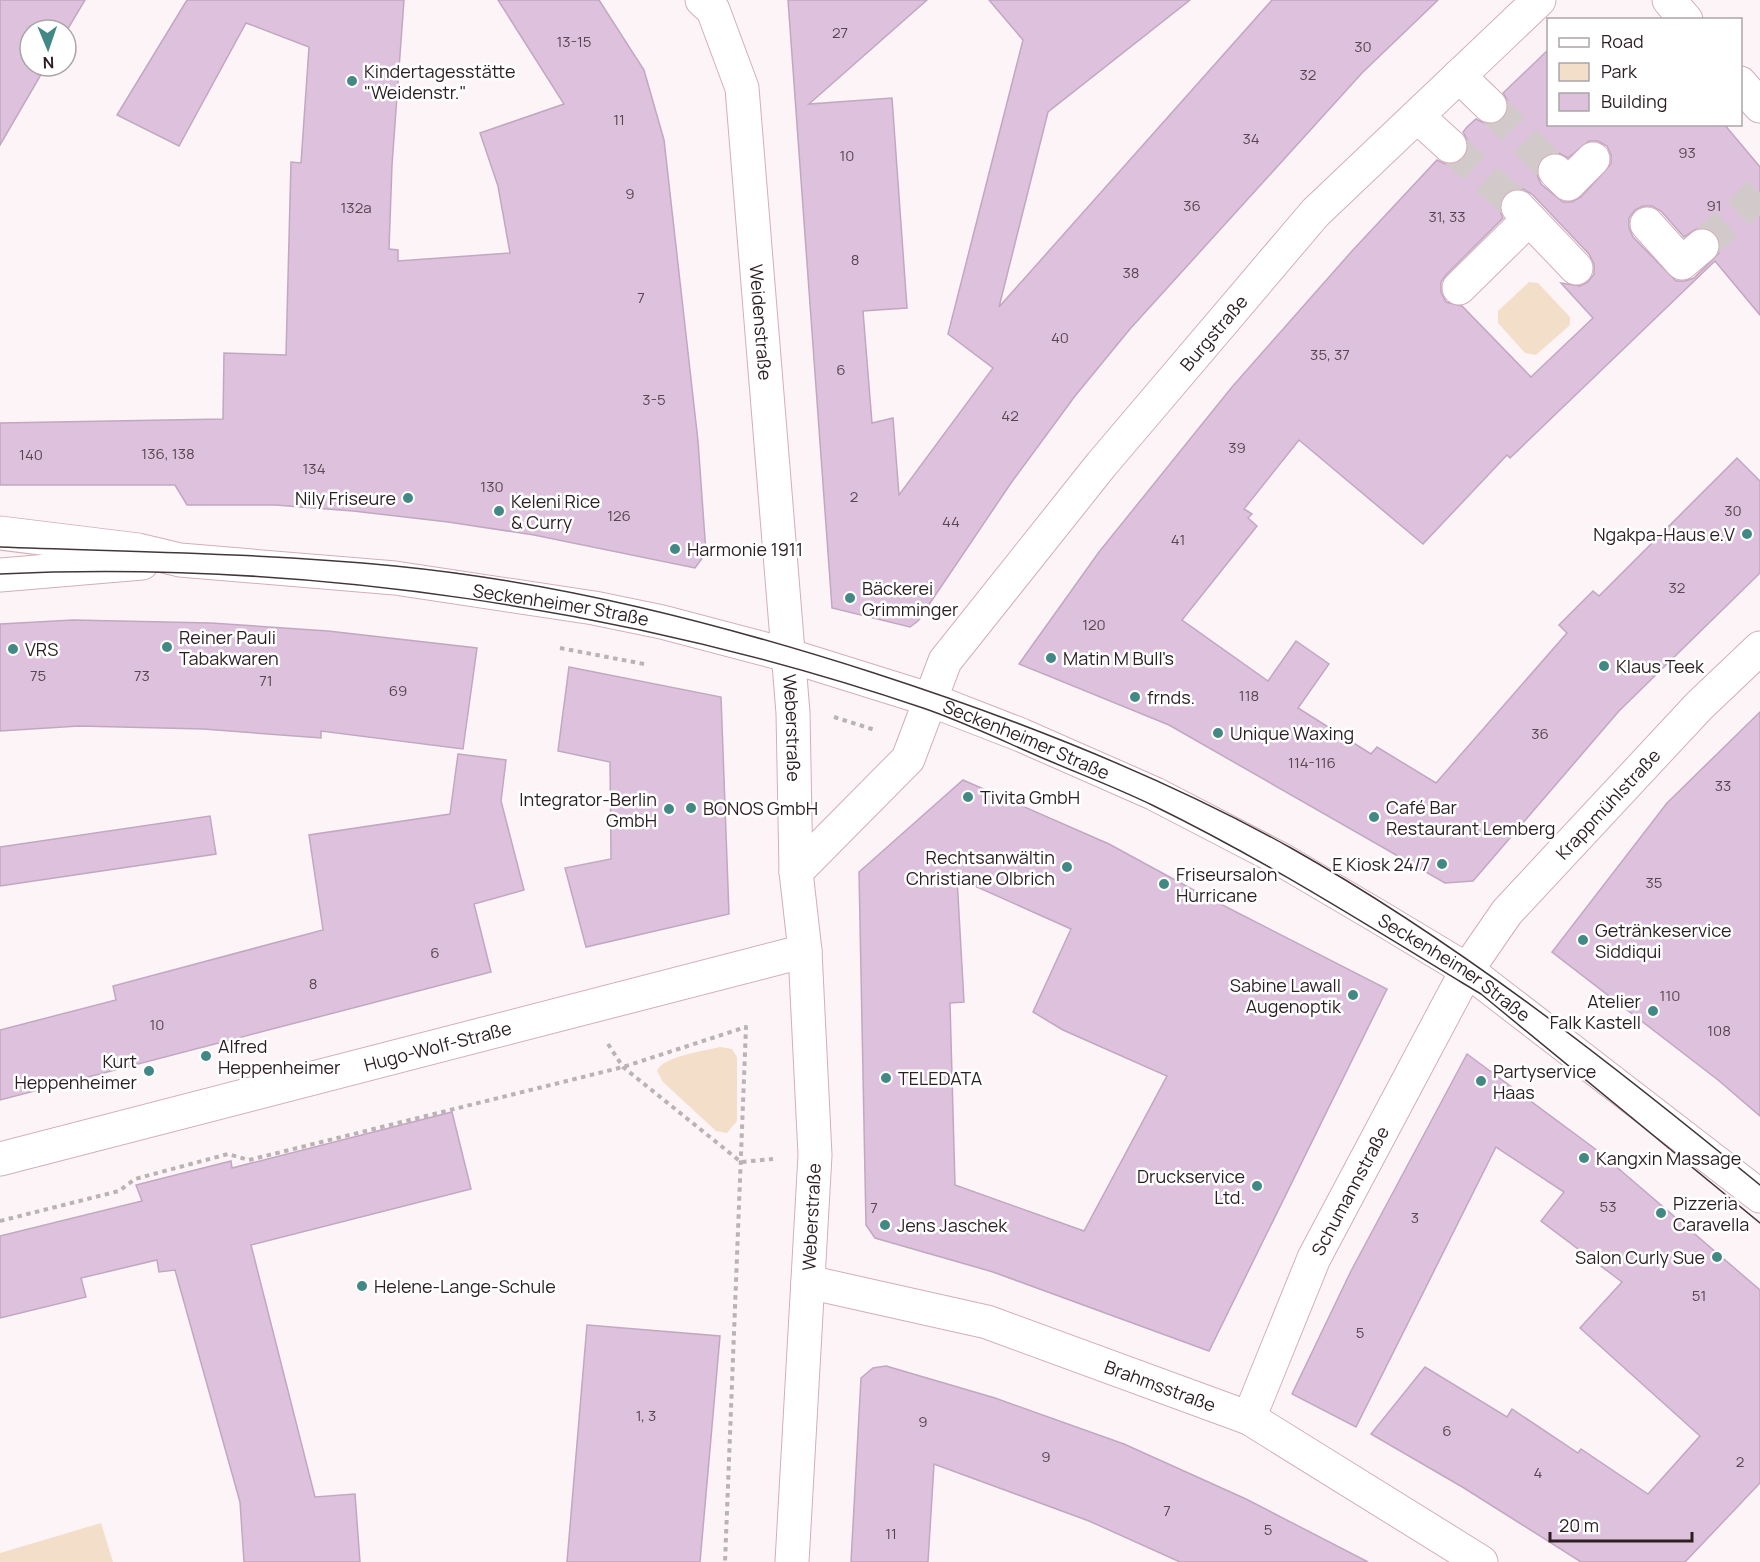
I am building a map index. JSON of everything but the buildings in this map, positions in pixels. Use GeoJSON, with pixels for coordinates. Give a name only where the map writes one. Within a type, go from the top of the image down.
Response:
{"type":"FeatureCollection","features":[{"type":"Feature","properties":{"kind":"street","name":"Burgstraße"},"geometry":{"type":"LineString","coordinates":[[931,700],[945,661],[1101,465],[1315,213],[1539,0]]}},
{"type":"Feature","properties":{"kind":"street"},"geometry":{"type":"LineString","coordinates":[[1669,0],[1684,18]]}},
{"type":"Feature","properties":{"kind":"street","name":"Weidenstraße"},"geometry":{"type":"LineString","coordinates":[[714,3],[742,88],[787,655]]}},
{"type":"Feature","properties":{"kind":"street"},"geometry":{"type":"LineString","coordinates":[[1459,76],[1490,106]]}},
{"type":"Feature","properties":{"kind":"street"},"geometry":{"type":"LineString","coordinates":[[1742,85],[1760,106]]}},
{"type":"Feature","properties":{"kind":"street"},"geometry":{"type":"LineString","coordinates":[[1417,116],[1450,146]]}},
{"type":"Feature","properties":{"kind":"street"},"geometry":{"type":"LineString","coordinates":[[1555,171],[1568,183],[1593,159]]}},
{"type":"Feature","properties":{"kind":"street"},"geometry":{"type":"LineString","coordinates":[[1459,288],[1524,213],[1576,268]]}},
{"type":"Feature","properties":{"kind":"street"},"geometry":{"type":"LineString","coordinates":[[1647,224],[1682,263],[1702,246]]}},
{"type":"Feature","properties":{"kind":"street","name":"Seckenheimer Straße"},"geometry":{"type":"LineString","coordinates":[[0,532],[138,550],[180,560],[395,578],[530,597],[662,622],[787,655],[931,700],[1021,735],[1155,794],[1282,860],[1467,970],[1760,1196]]}},
{"type":"Feature","properties":{"kind":"street","name":"Seckenheimer Straße"},"geometry":{"type":"LineString","coordinates":[[0,575],[180,560]]}},
{"type":"Feature","properties":{"kind":"street","name":"Krappmühlstraße"},"geometry":{"type":"LineString","coordinates":[[1467,970],[1507,912],[1699,706],[1760,648]]}},
{"type":"Feature","properties":{"kind":"street","name":"Weberstraße"},"geometry":{"type":"LineString","coordinates":[[787,655],[792,702],[796,872],[805,951],[815,1155],[792,1562]]}},
{"type":"Feature","properties":{"kind":"street"},"geometry":{"type":"LineString","coordinates":[[796,872],[908,759],[931,700]]}},
{"type":"Feature","properties":{"kind":"street","name":"Hugo-Wolf-Straße"},"geometry":{"type":"LineString","coordinates":[[0,1159],[805,951]]}},
{"type":"Feature","properties":{"kind":"street","name":"Schumannstraße"},"geometry":{"type":"LineString","coordinates":[[1249,1418],[1314,1258],[1467,970]]}},
{"type":"Feature","properties":{"kind":"street","name":"Brahmsstraße"},"geometry":{"type":"LineString","coordinates":[[808,1282],[987,1322],[1249,1418],[1481,1562]]}},
{"type":"Feature","properties":{"kind":"path"},"geometry":{"type":"LineString","coordinates":[[558,648],[651,665]]}},
{"type":"Feature","properties":{"kind":"path"},"geometry":{"type":"LineString","coordinates":[[792,702],[876,730]]}},
{"type":"Feature","properties":{"kind":"path"},"geometry":{"type":"LineString","coordinates":[[585,1008],[623,1067],[741,1162],[815,1155]]}},
{"type":"Feature","properties":{"kind":"path"},"geometry":{"type":"LineString","coordinates":[[0,1221],[119,1191],[135,1179],[228,1154],[249,1160],[623,1067],[746,1027],[725,1562]]}},
{"type":"Feature","properties":{"kind":"green space"},"geometry":{"type":"Polygon","coordinates":[[[1529,282],[1538,283],[1570,317],[1570,325],[1536,355],[1525,353],[1498,323],[1498,311],[1529,282]]]}},
{"type":"Feature","properties":{"kind":"green space"},"geometry":{"type":"Polygon","coordinates":[[[720,1047],[732,1049],[737,1057],[737,1121],[727,1133],[716,1131],[663,1082],[657,1071],[667,1061],[720,1047]]]}},
{"type":"Feature","properties":{"kind":"green space"},"geometry":{"type":"Polygon","coordinates":[[[101,1523],[113,1562],[0,1562],[0,1553],[101,1523]]]}},
{"type":"Feature","properties":{"kind":"tunnel"},"geometry":{"type":"LineString","coordinates":[[1490,106],[1555,171]]}},
{"type":"Feature","properties":{"kind":"tunnel"},"geometry":{"type":"LineString","coordinates":[[1450,146],[1518,207]]}},
{"type":"Feature","properties":{"kind":"tunnel"},"geometry":{"type":"LineString","coordinates":[[1702,246],[1760,193]]}},
{"type":"Feature","properties":{"kind":"tram line"},"geometry":{"type":"LineString","coordinates":[[0,547],[296,558],[395,566],[517,582],[637,607],[756,637],[981,709],[1087,750],[1191,796],[1291,848],[1353,885],[1474,964],[1533,1006],[1760,1185]]}},
{"type":"Feature","properties":{"kind":"tram line"},"geometry":{"type":"LineString","coordinates":[[0,574],[116,572],[233,575],[350,584],[468,599],[584,618],[699,643],[812,673],[923,708],[1127,794],[1192,825],[1308,890],[1481,994],[1760,1223]]}},
{"type":"Feature","properties":{"kind":"place","name":"Kindertagesstätte \"Weidenstr.\""},"geometry":{"type":"Point","coordinates":[352,81]}},
{"type":"Feature","properties":{"kind":"place","name":"Nily Friseure"},"geometry":{"type":"Point","coordinates":[408,498]}},
{"type":"Feature","properties":{"kind":"place","name":"Keleni Rice & Curry"},"geometry":{"type":"Point","coordinates":[499,511]}},
{"type":"Feature","properties":{"kind":"place","name":"Ngakpa-Haus e.V"},"geometry":{"type":"Point","coordinates":[1747,534]}},
{"type":"Feature","properties":{"kind":"place","name":"Harmonie 1911"},"geometry":{"type":"Point","coordinates":[675,549]}},
{"type":"Feature","properties":{"kind":"place","name":"Bäckerei Grimminger"},"geometry":{"type":"Point","coordinates":[850,598]}},
{"type":"Feature","properties":{"kind":"place","name":"Reiner Pauli Tabakwaren"},"geometry":{"type":"Point","coordinates":[167,647]}},
{"type":"Feature","properties":{"kind":"place","name":"VRS"},"geometry":{"type":"Point","coordinates":[13,649]}},
{"type":"Feature","properties":{"kind":"place","name":"Matin M Bull's"},"geometry":{"type":"Point","coordinates":[1051,658]}},
{"type":"Feature","properties":{"kind":"place","name":"Klaus Teek"},"geometry":{"type":"Point","coordinates":[1604,666]}},
{"type":"Feature","properties":{"kind":"place","name":"frnds."},"geometry":{"type":"Point","coordinates":[1135,697]}},
{"type":"Feature","properties":{"kind":"place","name":"Unique Waxing"},"geometry":{"type":"Point","coordinates":[1218,733]}},
{"type":"Feature","properties":{"kind":"place","name":"Tivita GmbH"},"geometry":{"type":"Point","coordinates":[968,797]}},
{"type":"Feature","properties":{"kind":"place","name":"BONOS GmbH"},"geometry":{"type":"Point","coordinates":[691,808]}},
{"type":"Feature","properties":{"kind":"place","name":"Integrator-Berlin GmbH"},"geometry":{"type":"Point","coordinates":[669,809]}},
{"type":"Feature","properties":{"kind":"place","name":"Café Bar Restaurant Lemberg"},"geometry":{"type":"Point","coordinates":[1374,817]}},
{"type":"Feature","properties":{"kind":"place","name":"E Kiosk 24/7"},"geometry":{"type":"Point","coordinates":[1442,864]}},
{"type":"Feature","properties":{"kind":"place","name":"Rechtsanwältin Christiane Olbrich"},"geometry":{"type":"Point","coordinates":[1067,867]}},
{"type":"Feature","properties":{"kind":"place","name":"Friseursalon Hurricane"},"geometry":{"type":"Point","coordinates":[1164,884]}},
{"type":"Feature","properties":{"kind":"place","name":"Getränkeservice Siddiqui"},"geometry":{"type":"Point","coordinates":[1583,940]}},
{"type":"Feature","properties":{"kind":"place","name":"Sabine Lawall Augenoptik"},"geometry":{"type":"Point","coordinates":[1353,995]}},
{"type":"Feature","properties":{"kind":"place","name":"Atelier Falk Kastell"},"geometry":{"type":"Point","coordinates":[1653,1011]}},
{"type":"Feature","properties":{"kind":"place","name":"Alfred Heppenheimer"},"geometry":{"type":"Point","coordinates":[206,1056]}},
{"type":"Feature","properties":{"kind":"place","name":"Kurt Heppenheimer"},"geometry":{"type":"Point","coordinates":[149,1071]}},
{"type":"Feature","properties":{"kind":"place","name":"TELEDATA"},"geometry":{"type":"Point","coordinates":[886,1078]}},
{"type":"Feature","properties":{"kind":"place","name":"Partyservice Haas"},"geometry":{"type":"Point","coordinates":[1481,1081]}},
{"type":"Feature","properties":{"kind":"place","name":"Kangxin Massage"},"geometry":{"type":"Point","coordinates":[1584,1158]}},
{"type":"Feature","properties":{"kind":"place","name":"Druckservice Ltd."},"geometry":{"type":"Point","coordinates":[1257,1186]}},
{"type":"Feature","properties":{"kind":"place","name":"Pizzeria Caravella"},"geometry":{"type":"Point","coordinates":[1661,1213]}},
{"type":"Feature","properties":{"kind":"place","name":"Jens Jaschek"},"geometry":{"type":"Point","coordinates":[885,1225]}},
{"type":"Feature","properties":{"kind":"place","name":"Salon Curly Sue"},"geometry":{"type":"Point","coordinates":[1717,1257]}},
{"type":"Feature","properties":{"kind":"place","name":"Helene-Lange-Schule"},"geometry":{"type":"Point","coordinates":[362,1286]}}]}
